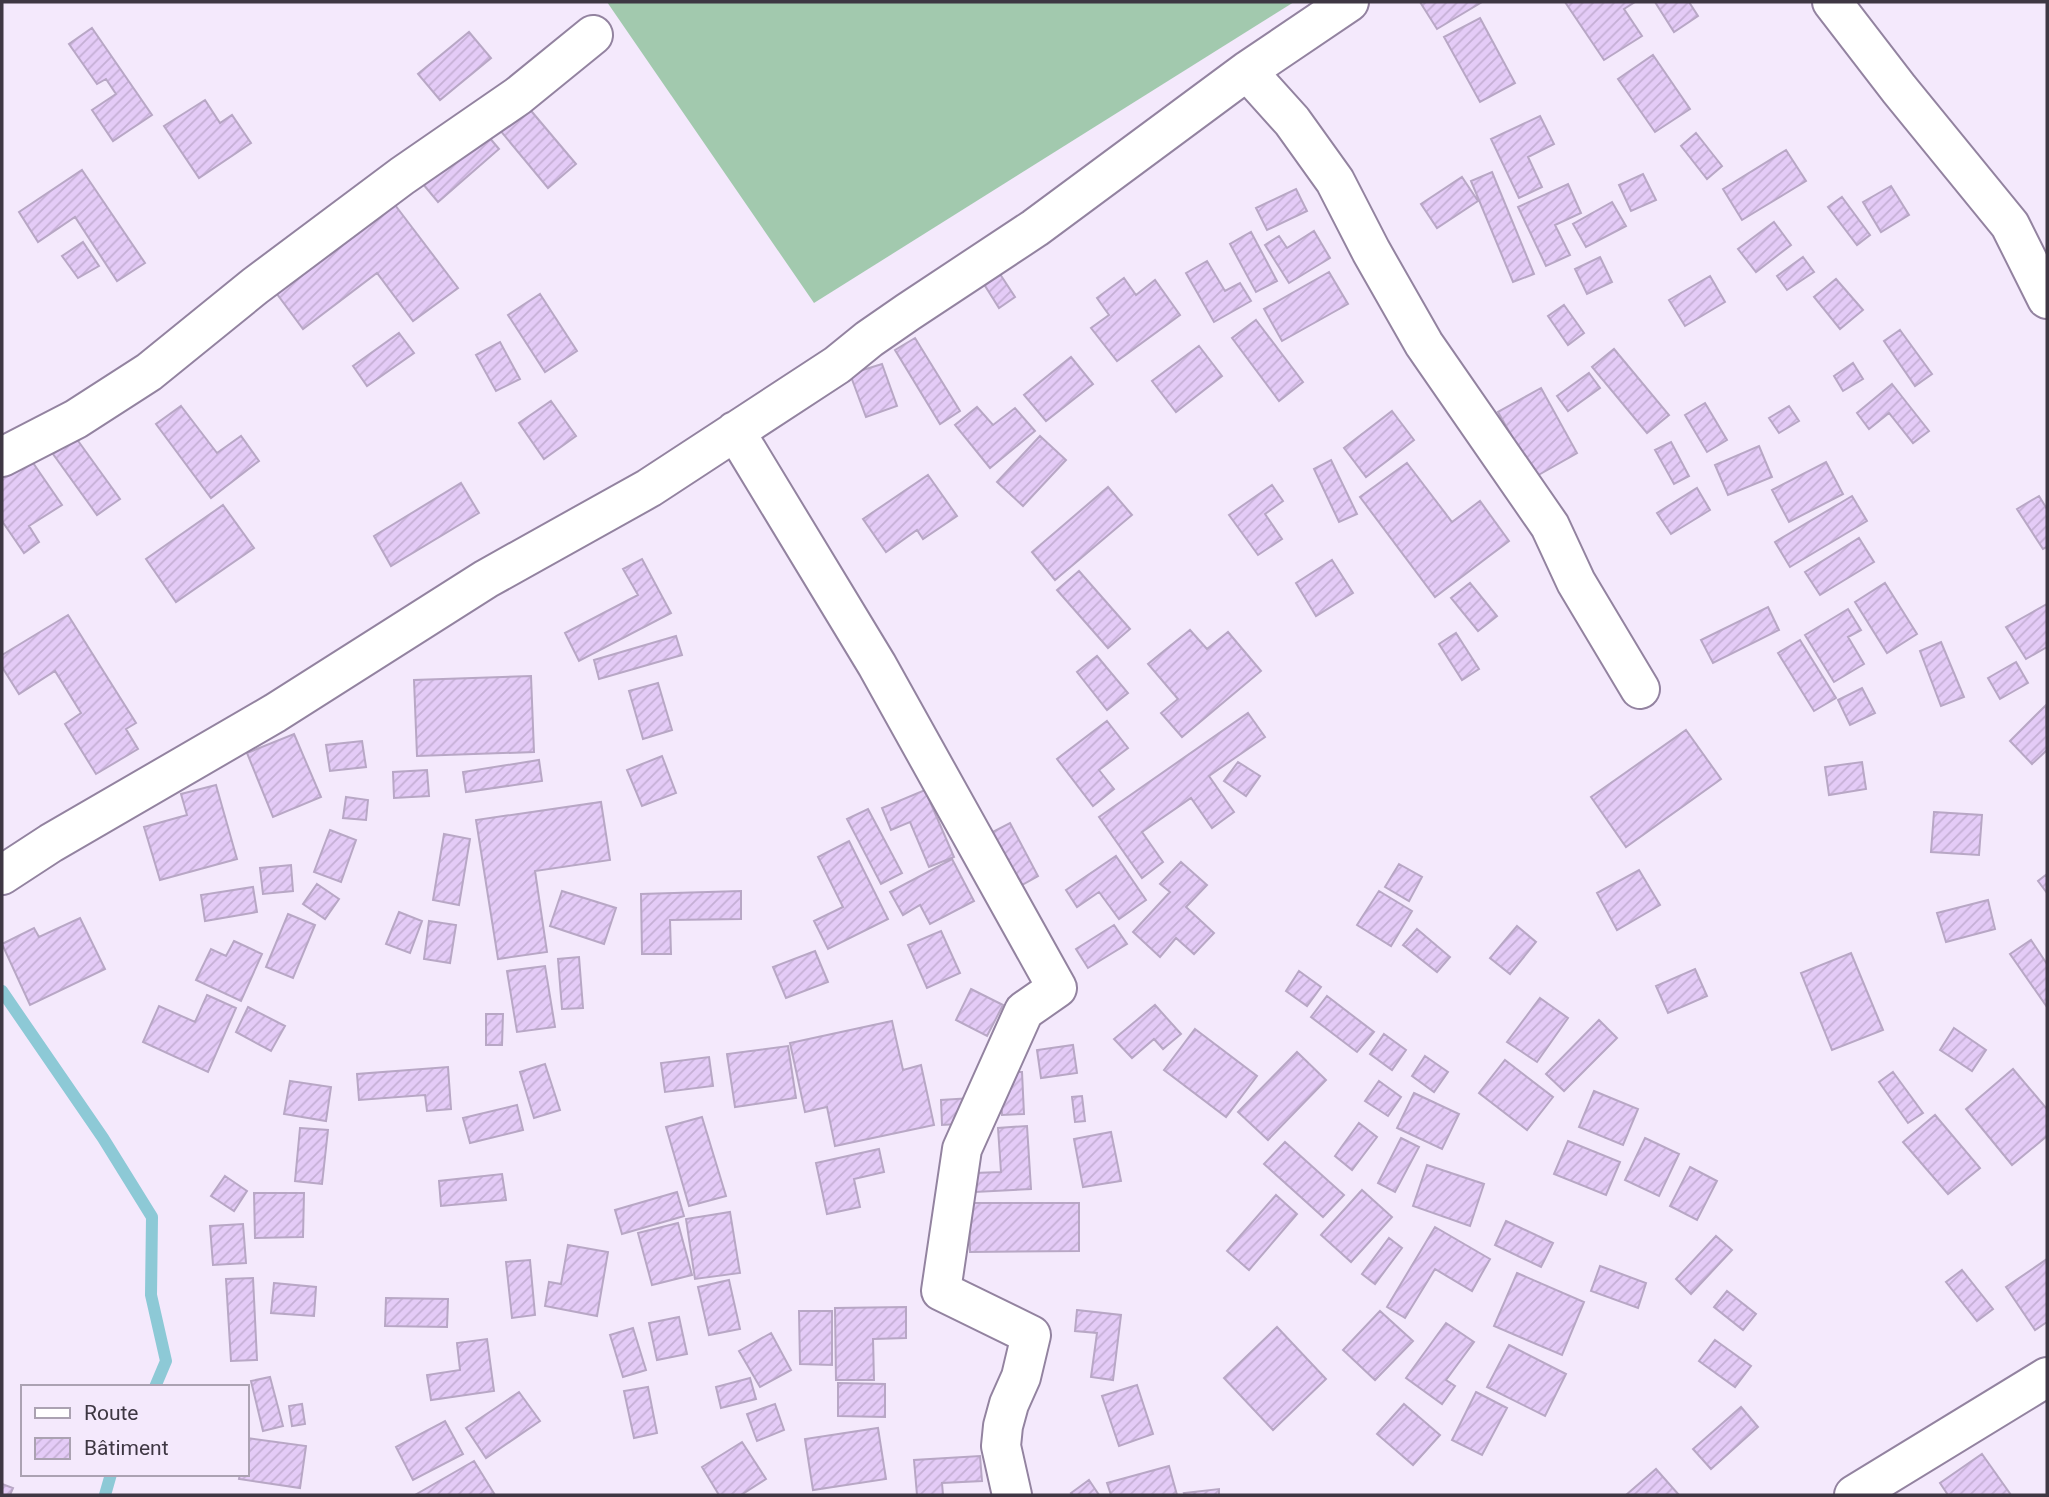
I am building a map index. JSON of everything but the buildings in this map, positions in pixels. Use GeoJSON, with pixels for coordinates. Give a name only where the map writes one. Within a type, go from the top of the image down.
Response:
{"type":"FeatureCollection","features":[{"type":"Feature","properties":{"kind":"street"},"geometry":{"type":"LineString","coordinates":[[2,875],[51,843],[275,713],[486,579],[649,488],[837,365],[908,312],[1035,228],[1247,71],[1349,2]]}},
{"type":"Feature","properties":{"kind":"street"},"geometry":{"type":"LineString","coordinates":[[1832,2],[2010,225],[2047,299]]}},
{"type":"Feature","properties":{"kind":"street"},"geometry":{"type":"LineString","coordinates":[[2,457],[76,419],[149,372],[255,286],[391,184],[518,96],[593,35]]}},
{"type":"Feature","properties":{"kind":"street"},"geometry":{"type":"LineString","coordinates":[[1247,71],[1292,121],[1335,181],[1370,251],[1424,344],[1549,526],[1576,582],[1640,689]]}},
{"type":"Feature","properties":{"kind":"street"},"geometry":{"type":"LineString","coordinates":[[735,431],[877,666],[1057,988],[1024,1011],[962,1149],[942,1291],[1031,1335],[1021,1377],[1003,1426],[1001,1446],[1012,1495]]}},
{"type":"Feature","properties":{"kind":"street"},"geometry":{"type":"LineString","coordinates":[[1854,1495],[2047,1377]]}},
{"type":"Feature","properties":{"kind":"green space"},"geometry":{"type":"Polygon","coordinates":[[[607,2],[1294,2],[814,303],[607,2]]]}},
{"type":"Feature","properties":{"kind":"waterway"},"geometry":{"type":"LineString","coordinates":[[2,991],[103,1138],[152,1217],[151,1295],[166,1361],[156,1385]]}},
{"type":"Feature","properties":{"kind":"waterway"},"geometry":{"type":"LineString","coordinates":[[105,1495],[110,1476]]}}]}
